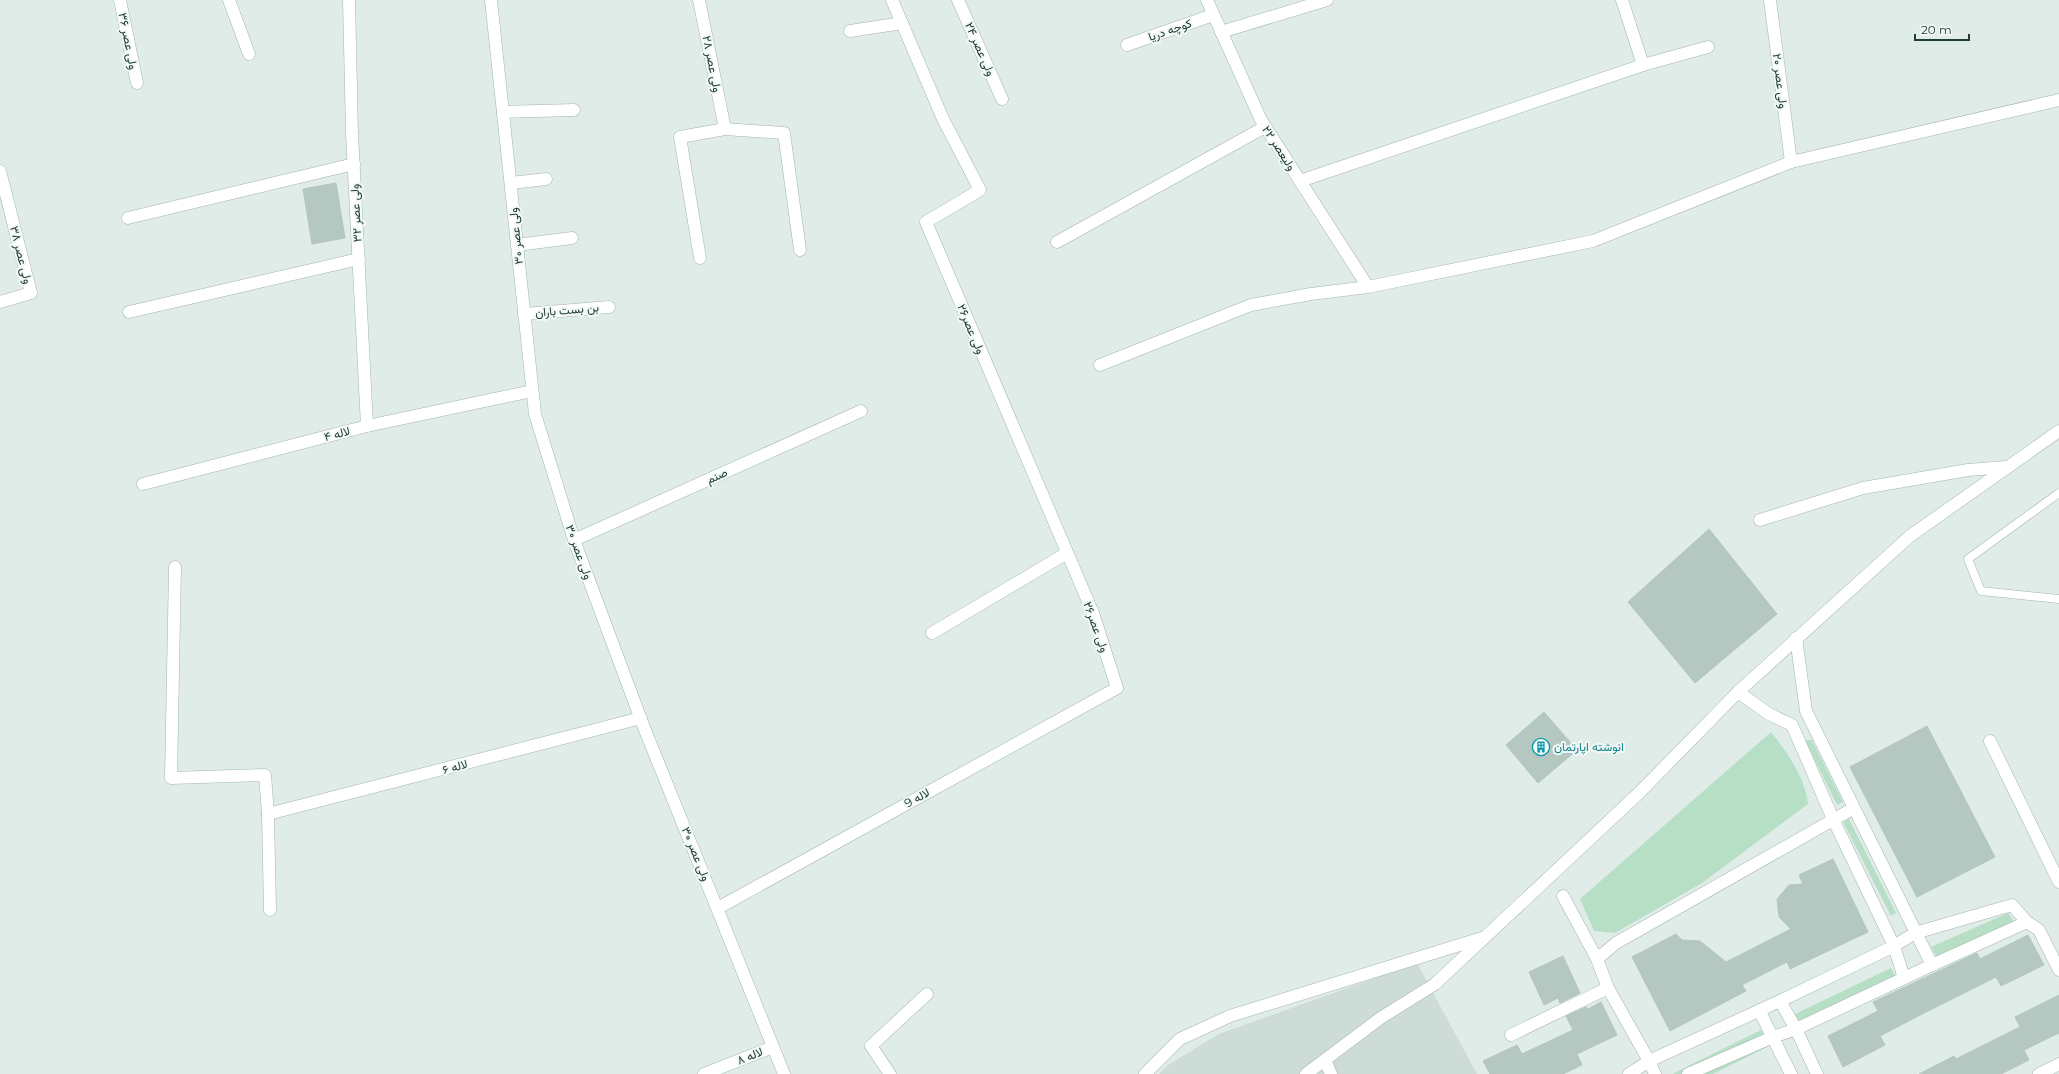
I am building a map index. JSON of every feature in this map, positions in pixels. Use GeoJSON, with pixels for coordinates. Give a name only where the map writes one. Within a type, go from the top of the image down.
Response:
{"type":"FeatureCollection","features":[{"type":"Feature","properties":{"kind":"street","name":"ولی عصر ۳۶"},"geometry":{"type":"LineString","coordinates":[[120,0],[137,83]]}},
{"type":"Feature","properties":{"kind":"street"},"geometry":{"type":"LineString","coordinates":[[230,0],[249,54]]}},
{"type":"Feature","properties":{"kind":"street","name":"ولی عصر ۳۲"},"geometry":{"type":"LineString","coordinates":[[349,0],[354,164],[366,426]]}},
{"type":"Feature","properties":{"kind":"street","name":"ولی عصر ۳۰"},"geometry":{"type":"LineString","coordinates":[[491,0],[535,414],[574,540],[641,718],[784,1074]]}},
{"type":"Feature","properties":{"kind":"street","name":"ولی عصر ۲۸"},"geometry":{"type":"LineString","coordinates":[[699,0],[725,129]]}},
{"type":"Feature","properties":{"kind":"street","name":"ولی عصر۲۶"},"geometry":{"type":"LineString","coordinates":[[892,0],[942,119],[980,190],[926,222],[1093,613],[1117,688]]}},
{"type":"Feature","properties":{"kind":"street","name":"ولی عصر ۲۴"},"geometry":{"type":"LineString","coordinates":[[958,0],[1002,99]]}},
{"type":"Feature","properties":{"kind":"street","name":"ولیعصر ۲۲"},"geometry":{"type":"LineString","coordinates":[[1207,0],[1265,127],[1368,287]]}},
{"type":"Feature","properties":{"kind":"street"},"geometry":{"type":"LineString","coordinates":[[1221,32],[1326,0]]}},
{"type":"Feature","properties":{"kind":"street"},"geometry":{"type":"LineString","coordinates":[[1622,0],[1643,65]]}},
{"type":"Feature","properties":{"kind":"street","name":"ولی عصر ۲۰"},"geometry":{"type":"LineString","coordinates":[[1770,0],[1791,162]]}},
{"type":"Feature","properties":{"kind":"street","name":"کوچه دریا"},"geometry":{"type":"LineString","coordinates":[[1127,45],[1213,15]]}},
{"type":"Feature","properties":{"kind":"street"},"geometry":{"type":"LineString","coordinates":[[850,31],[902,23]]}},
{"type":"Feature","properties":{"kind":"street"},"geometry":{"type":"LineString","coordinates":[[1300,182],[1643,65],[1708,47]]}},
{"type":"Feature","properties":{"kind":"street"},"geometry":{"type":"LineString","coordinates":[[1100,365],[1250,305],[1311,294],[1368,287],[1593,242],[1791,162],[2059,100]]}},
{"type":"Feature","properties":{"kind":"street"},"geometry":{"type":"LineString","coordinates":[[503,112],[574,110]]}},
{"type":"Feature","properties":{"kind":"street"},"geometry":{"type":"LineString","coordinates":[[1057,242],[1265,127]]}},
{"type":"Feature","properties":{"kind":"street"},"geometry":{"type":"LineString","coordinates":[[700,258],[680,137],[725,129],[784,133],[800,250]]}},
{"type":"Feature","properties":{"kind":"street"},"geometry":{"type":"LineString","coordinates":[[128,218],[354,164]]}},
{"type":"Feature","properties":{"kind":"street","name":"ولی عصر ۳۸"},"geometry":{"type":"LineString","coordinates":[[0,171],[31,293],[0,302]]}},
{"type":"Feature","properties":{"kind":"street"},"geometry":{"type":"LineString","coordinates":[[511,183],[546,179]]}},
{"type":"Feature","properties":{"kind":"street"},"geometry":{"type":"LineString","coordinates":[[517,245],[572,238]]}},
{"type":"Feature","properties":{"kind":"street"},"geometry":{"type":"LineString","coordinates":[[129,312],[358,259]]}},
{"type":"Feature","properties":{"kind":"street","name":"بن بست باران"},"geometry":{"type":"LineString","coordinates":[[524,314],[609,307]]}},
{"type":"Feature","properties":{"kind":"street","name":"لاله ۴"},"geometry":{"type":"LineString","coordinates":[[143,484],[366,426],[532,391]]}},
{"type":"Feature","properties":{"kind":"street","name":"صنم"},"geometry":{"type":"LineString","coordinates":[[574,540],[861,411]]}},
{"type":"Feature","properties":{"kind":"street"},"geometry":{"type":"LineString","coordinates":[[1306,1074],[1382,1017],[1435,984],[1639,793],[1738,692],[1910,536],[2059,431]]}},
{"type":"Feature","properties":{"kind":"street"},"geometry":{"type":"LineString","coordinates":[[1760,520],[1863,488],[1968,470],[2007,467]]}},
{"type":"Feature","properties":{"kind":"street"},"geometry":{"type":"LineString","coordinates":[[932,634],[1067,553]]}},
{"type":"Feature","properties":{"kind":"street"},"geometry":{"type":"LineString","coordinates":[[175,567],[171,778],[265,775],[268,814],[270,910]]}},
{"type":"Feature","properties":{"kind":"street"},"geometry":{"type":"LineString","coordinates":[[1796,638],[1806,711],[1932,965]]}},
{"type":"Feature","properties":{"kind":"street","name":"لاله 9"},"geometry":{"type":"LineString","coordinates":[[718,908],[1117,688]]}},
{"type":"Feature","properties":{"kind":"street"},"geometry":{"type":"LineString","coordinates":[[1738,692],[1769,714],[1792,725],[1833,819],[1894,946],[1904,978]]}},
{"type":"Feature","properties":{"kind":"street","name":"لاله ۶"},"geometry":{"type":"LineString","coordinates":[[268,814],[641,718]]}},
{"type":"Feature","properties":{"kind":"street"},"geometry":{"type":"LineString","coordinates":[[1990,741],[2059,882]]}},
{"type":"Feature","properties":{"kind":"street"},"geometry":{"type":"LineString","coordinates":[[1597,959],[1616,943],[1854,808]]}},
{"type":"Feature","properties":{"kind":"street"},"geometry":{"type":"LineString","coordinates":[[1563,896],[1597,959],[1608,988],[1649,1060],[1655,1074]]}},
{"type":"Feature","properties":{"kind":"street"},"geometry":{"type":"LineString","coordinates":[[1629,1074],[1649,1060],[1780,1001],[1894,946],[1915,933],[2012,905],[2028,922],[2039,930],[2059,970]]}},
{"type":"Feature","properties":{"kind":"street"},"geometry":{"type":"LineString","coordinates":[[1688,1074],[1773,1037],[1796,1029],[2028,922]]}},
{"type":"Feature","properties":{"kind":"street"},"geometry":{"type":"LineString","coordinates":[[1144,1074],[1180,1038],[1230,1016],[1485,937]]}},
{"type":"Feature","properties":{"kind":"street"},"geometry":{"type":"LineString","coordinates":[[1511,1035],[1608,988]]}},
{"type":"Feature","properties":{"kind":"street"},"geometry":{"type":"LineString","coordinates":[[890,1074],[871,1046],[927,994]]}},
{"type":"Feature","properties":{"kind":"street"},"geometry":{"type":"LineString","coordinates":[[1780,1001],[1796,1029],[1817,1074]]}},
{"type":"Feature","properties":{"kind":"street"},"geometry":{"type":"LineString","coordinates":[[1759,1010],[1791,1074]]}},
{"type":"Feature","properties":{"kind":"street","name":"لاله ۸"},"geometry":{"type":"LineString","coordinates":[[704,1074],[773,1046]]}},
{"type":"Feature","properties":{"kind":"street"},"geometry":{"type":"LineString","coordinates":[[1325,1060],[1331,1074]]}},
{"type":"Feature","properties":{"kind":"street"},"geometry":{"type":"LineString","coordinates":[[2039,1074],[2059,1064]]}},
{"type":"Feature","properties":{"kind":"lane"},"geometry":{"type":"LineString","coordinates":[[2059,493],[1968,559],[1981,591],[2059,599]]}},
{"type":"Feature","properties":{"kind":"shaded area"},"geometry":{"type":"Polygon","coordinates":[[[1417,963],[1477,1074],[1159,1074],[1168,1065],[1219,1034],[1417,963]]]}},
{"type":"Feature","properties":{"kind":"green space"},"geometry":{"type":"Polygon","coordinates":[[[1771,732],[1784,748],[1795,766],[1803,785],[1808,804],[1702,883],[1615,933],[1594,931],[1580,899],[1771,732]]]}},
{"type":"Feature","properties":{"kind":"green space"},"geometry":{"type":"Polygon","coordinates":[[[1805,740],[1812,740],[1843,802],[1837,805],[1805,740]]]}},
{"type":"Feature","properties":{"kind":"green space"},"geometry":{"type":"Polygon","coordinates":[[[1849,819],[1896,913],[1891,916],[1843,822],[1849,819]]]}},
{"type":"Feature","properties":{"kind":"green space"},"geometry":{"type":"Polygon","coordinates":[[[2008,913],[2014,922],[1937,957],[1931,947],[2008,913]]]}},
{"type":"Feature","properties":{"kind":"green space"},"geometry":{"type":"Polygon","coordinates":[[[1891,968],[1896,977],[1802,1030],[1795,1014],[1891,968]]]}},
{"type":"Feature","properties":{"kind":"green space"},"geometry":{"type":"Polygon","coordinates":[[[1761,1030],[1769,1046],[1713,1074],[1672,1074],[1761,1030]]]}},
{"type":"Feature","properties":{"kind":"building"},"geometry":{"type":"Polygon","coordinates":[[[336,183],[345,238],[312,244],[303,189],[336,183]]]}},
{"type":"Feature","properties":{"kind":"building"},"geometry":{"type":"Polygon","coordinates":[[[1709,529],[1777,614],[1695,683],[1628,602],[1709,529]]]}},
{"type":"Feature","properties":{"kind":"building","name":"انوشته اپارتمان"},"geometry":{"type":"Polygon","coordinates":[[[1544,712],[1577,750],[1538,783],[1506,745],[1544,712]]]}},
{"type":"Feature","properties":{"kind":"building"},"geometry":{"type":"Polygon","coordinates":[[[1927,726],[1995,857],[1917,897],[1850,767],[1927,726]]]}},
{"type":"Feature","properties":{"kind":"building"},"geometry":{"type":"Polygon","coordinates":[[[1833,859],[1868,932],[1790,969],[1787,962],[1742,985],[1746,991],[1670,1031],[1632,957],[1676,934],[1682,940],[1700,941],[1726,962],[1791,929],[1779,917],[1777,899],[1789,885],[1803,884],[1799,875],[1833,859]]]}},
{"type":"Feature","properties":{"kind":"building"},"geometry":{"type":"Polygon","coordinates":[[[2028,935],[2044,965],[2001,986],[1996,977],[1930,1010],[1880,1036],[1885,1045],[1843,1067],[1828,1036],[1878,1011],[1873,1002],[1977,953],[1980,959],[2028,935]]]}},
{"type":"Feature","properties":{"kind":"building"},"geometry":{"type":"Polygon","coordinates":[[[1563,956],[1580,993],[1560,1003],[1558,998],[1544,1005],[1529,972],[1563,956]]]}},
{"type":"Feature","properties":{"kind":"building"},"geometry":{"type":"Polygon","coordinates":[[[2059,995],[2059,1033],[2024,1050],[2029,1060],[2001,1074],[1919,1074],[1954,1056],[1956,1059],[2020,1027],[2015,1017],[2059,995]]]}},
{"type":"Feature","properties":{"kind":"building"},"geometry":{"type":"Polygon","coordinates":[[[1601,1002],[1617,1035],[1577,1054],[1582,1065],[1563,1074],[1490,1074],[1483,1061],[1517,1045],[1522,1054],[1573,1030],[1566,1016],[1586,1007],[1588,1009],[1601,1002]]]}},
{"type":"Feature","properties":{"kind":"place","name":"انوشته اپارتمان"},"geometry":{"type":"Point","coordinates":[1541,747]}}]}
